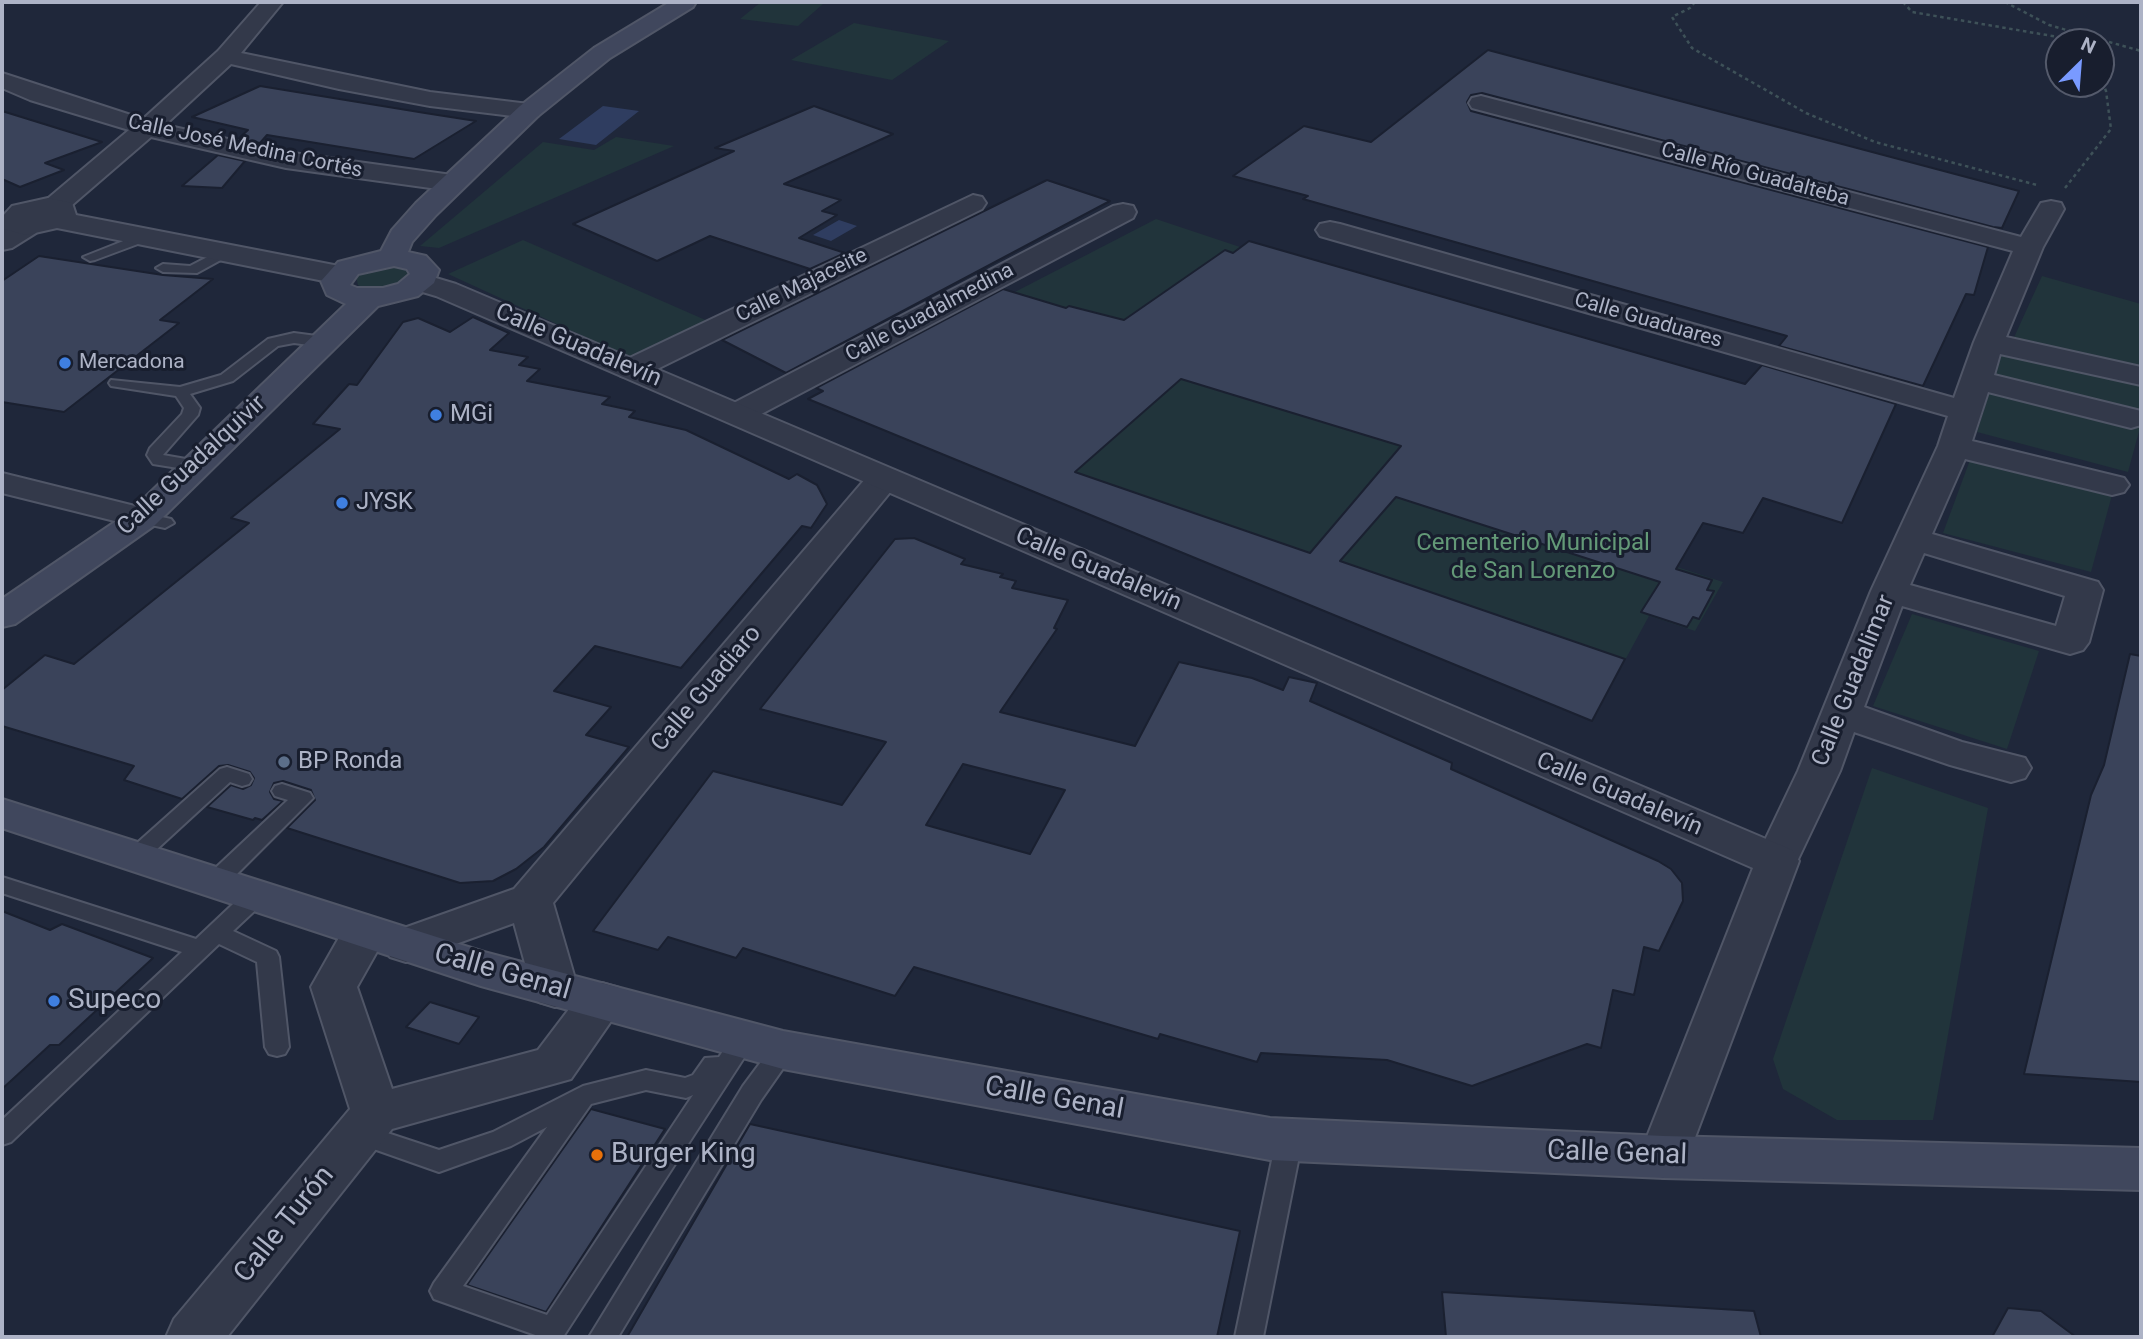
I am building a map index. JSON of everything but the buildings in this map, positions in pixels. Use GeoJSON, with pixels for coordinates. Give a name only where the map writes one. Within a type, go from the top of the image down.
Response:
{"type":"FeatureCollection","features":[{"type":"Feature","properties":{"kind":"main road"},"geometry":{"type":"LineString","coordinates":[[407,270],[396,246],[402,236],[452,183],[529,111],[602,54],[685,2]]}},
{"type":"Feature","properties":{"kind":"main road"},"geometry":{"type":"LineString","coordinates":[[368,261],[407,270],[395,295],[368,299],[351,297],[337,289],[335,281],[348,268],[368,261]]}},
{"type":"Feature","properties":{"kind":"main road","name":"Calle Guadalquivir"},"geometry":{"type":"LineString","coordinates":[[2,616],[154,521],[197,466],[368,299]]}},
{"type":"Feature","properties":{"kind":"main road","name":"Calle Genal"},"geometry":{"type":"LineString","coordinates":[[2,813],[386,939],[753,1043],[1289,1141],[1664,1157],[2141,1169]]}},
{"type":"Feature","properties":{"kind":"street"},"geometry":{"type":"LineString","coordinates":[[56,213],[226,56],[272,2]]}},
{"type":"Feature","properties":{"kind":"street"},"geometry":{"type":"LineString","coordinates":[[226,56],[339,82],[430,99],[529,111]]}},
{"type":"Feature","properties":{"kind":"street","name":"Calle José Medina Cortés"},"geometry":{"type":"LineString","coordinates":[[2,80],[39,95],[147,129],[286,160],[452,183]]}},
{"type":"Feature","properties":{"kind":"street","name":"Calle Río Guadalteba"},"geometry":{"type":"LineString","coordinates":[[1481,103],[2029,247]]}},
{"type":"Feature","properties":{"kind":"street","name":"Calle Guadalimar"},"geometry":{"type":"LineString","coordinates":[[1664,1157],[1777,861],[1819,771],[1889,592],[1954,446],[1989,342],[2029,247],[2056,201]]}},
{"type":"Feature","properties":{"kind":"street","name":"Calle Majaceite"},"geometry":{"type":"LineString","coordinates":[[632,369],[972,203]]}},
{"type":"Feature","properties":{"kind":"street"},"geometry":{"type":"LineString","coordinates":[[2,242],[17,214],[39,206],[141,237],[339,275]]}},
{"type":"Feature","properties":{"kind":"street","name":"Calle Guadalmedina"},"geometry":{"type":"LineString","coordinates":[[737,414],[1123,212]]}},
{"type":"Feature","properties":{"kind":"street","name":"Calle Guaduares"},"geometry":{"type":"LineString","coordinates":[[1330,230],[1971,395],[2131,418]]}},
{"type":"Feature","properties":{"kind":"street","name":"Calle Guadalevín"},"geometry":{"type":"LineString","coordinates":[[407,270],[446,290],[1777,861]]}},
{"type":"Feature","properties":{"kind":"street"},"geometry":{"type":"LineString","coordinates":[[1989,342],[2141,376]]}},
{"type":"Feature","properties":{"kind":"street"},"geometry":{"type":"LineString","coordinates":[[1954,446],[2112,485]]}},
{"type":"Feature","properties":{"kind":"street","name":"Calle Guadiaro"},"geometry":{"type":"LineString","coordinates":[[386,939],[530,900],[884,478]]}},
{"type":"Feature","properties":{"kind":"street"},"geometry":{"type":"LineString","coordinates":[[2,483],[154,521]]}},
{"type":"Feature","properties":{"kind":"street"},"geometry":{"type":"LineString","coordinates":[[1889,592],[2070,642],[2085,590],[1913,539]]}},
{"type":"Feature","properties":{"kind":"street"},"geometry":{"type":"LineString","coordinates":[[1840,713],[1950,752],[2011,768]]}},
{"type":"Feature","properties":{"kind":"street"},"geometry":{"type":"LineString","coordinates":[[530,900],[555,989]]}},
{"type":"Feature","properties":{"kind":"street"},"geometry":{"type":"LineString","coordinates":[[386,939],[334,987],[368,1124],[554,1065],[602,1001]]}},
{"type":"Feature","properties":{"kind":"street","name":"Calle Turón"},"geometry":{"type":"LineString","coordinates":[[194,1337],[368,1124]]}},
{"type":"Feature","properties":{"kind":"lane"},"geometry":{"type":"LineString","coordinates":[[90,257],[141,237]]}},
{"type":"Feature","properties":{"kind":"lane"},"geometry":{"type":"LineString","coordinates":[[163,268],[192,270],[223,253]]}},
{"type":"Feature","properties":{"kind":"lane"},"geometry":{"type":"LineString","coordinates":[[117,383],[181,392],[228,378],[273,342],[294,338],[324,342]]}},
{"type":"Feature","properties":{"kind":"lane"},"geometry":{"type":"LineString","coordinates":[[181,392],[192,408],[190,415],[158,448],[155,455],[159,460],[197,466]]}},
{"type":"Feature","properties":{"kind":"lane"},"geometry":{"type":"LineString","coordinates":[[135,857],[227,774],[242,779]]}},
{"type":"Feature","properties":{"kind":"lane"},"geometry":{"type":"LineString","coordinates":[[2,1135],[213,937],[236,888],[303,798],[282,791]]}},
{"type":"Feature","properties":{"kind":"lane"},"geometry":{"type":"LineString","coordinates":[[2,885],[213,937],[268,957],[277,1047]]}},
{"type":"Feature","properties":{"kind":"lane"},"geometry":{"type":"LineString","coordinates":[[583,1097],[444,1291],[553,1329],[753,1043]]}},
{"type":"Feature","properties":{"kind":"lane"},"geometry":{"type":"LineString","coordinates":[[368,1124],[439,1161],[502,1139],[583,1097],[646,1080],[686,1088],[702,1082],[753,1043]]}},
{"type":"Feature","properties":{"kind":"lane"},"geometry":{"type":"LineString","coordinates":[[603,1337],[752,1093],[753,1043]]}},
{"type":"Feature","properties":{"kind":"lane"},"geometry":{"type":"LineString","coordinates":[[1249,1337],[1289,1141]]}},
{"type":"Feature","properties":{"kind":"path"},"geometry":{"type":"LineString","coordinates":[[1695,2],[1672,17],[1692,48],[1807,113],[1875,142],[1996,172],[2056,201],[2111,130],[2107,98]]}},
{"type":"Feature","properties":{"kind":"path"},"geometry":{"type":"LineString","coordinates":[[1903,2],[1912,12],[2045,37]]}},
{"type":"Feature","properties":{"kind":"path"},"geometry":{"type":"LineString","coordinates":[[2006,2],[2049,25],[2141,51]]}},
{"type":"Feature","properties":{"kind":"green space"},"geometry":{"type":"Polygon","coordinates":[[[761,2],[823,4],[798,26],[740,19],[761,2]]]}},
{"type":"Feature","properties":{"kind":"green space"},"geometry":{"type":"Polygon","coordinates":[[[854,23],[949,41],[892,80],[791,60],[854,23]]]}},
{"type":"Feature","properties":{"kind":"green space"},"geometry":{"type":"Polygon","coordinates":[[[616,137],[674,146],[439,248],[420,246],[543,142],[594,150],[616,137]]]}},
{"type":"Feature","properties":{"kind":"green space","name":"Cementerio Municipal de San Lorenzo"},"geometry":{"type":"Polygon","coordinates":[[[1156,219],[1240,247],[1233,253],[1763,498],[1743,533],[1703,522],[1677,567],[1723,582],[1695,631],[1649,616],[1592,721],[808,399],[1156,219]]]}},
{"type":"Feature","properties":{"kind":"green space"},"geometry":{"type":"Polygon","coordinates":[[[523,240],[710,322],[633,359],[448,274],[523,240]]]}},
{"type":"Feature","properties":{"kind":"green space"},"geometry":{"type":"Polygon","coordinates":[[[375,266],[402,266],[411,271],[409,279],[388,289],[363,288],[358,285],[356,277],[375,266]]]}},
{"type":"Feature","properties":{"kind":"green space"},"geometry":{"type":"Polygon","coordinates":[[[2042,276],[2141,304],[2141,372],[2011,344],[2042,276]]]}},
{"type":"Feature","properties":{"kind":"green space"},"geometry":{"type":"Polygon","coordinates":[[[2004,349],[2141,381],[2141,416],[1993,380],[2004,349]]]}},
{"type":"Feature","properties":{"kind":"green space"},"geometry":{"type":"Polygon","coordinates":[[[1991,387],[2141,424],[2128,472],[1977,432],[1991,387]]]}},
{"type":"Feature","properties":{"kind":"green space"},"geometry":{"type":"Polygon","coordinates":[[[1970,460],[2112,495],[2091,572],[1943,533],[1970,460]]]}},
{"type":"Feature","properties":{"kind":"green space"},"geometry":{"type":"Polygon","coordinates":[[[1912,614],[2039,651],[2007,749],[1873,706],[1912,614]]]}},
{"type":"Feature","properties":{"kind":"green space"},"geometry":{"type":"Polygon","coordinates":[[[1872,768],[1988,808],[1933,1120],[1837,1120],[1783,1089],[1773,1059],[1872,768]]]}},
{"type":"Feature","properties":{"kind":"water"},"geometry":{"type":"Polygon","coordinates":[[[603,106],[639,111],[596,145],[559,139],[603,106]]]}},
{"type":"Feature","properties":{"kind":"water"},"geometry":{"type":"Polygon","coordinates":[[[839,220],[857,226],[831,241],[813,235],[839,220]]]}},
{"type":"Feature","properties":{"kind":"place","name":"Mercadona"},"geometry":{"type":"Point","coordinates":[65,363]}},
{"type":"Feature","properties":{"kind":"place","name":"MGi"},"geometry":{"type":"Point","coordinates":[436,415]}},
{"type":"Feature","properties":{"kind":"place","name":"JYSK"},"geometry":{"type":"Point","coordinates":[342,503]}},
{"type":"Feature","properties":{"kind":"place","name":"BP Ronda"},"geometry":{"type":"Point","coordinates":[284,762]}},
{"type":"Feature","properties":{"kind":"place","name":"Supeco"},"geometry":{"type":"Point","coordinates":[54,1001]}},
{"type":"Feature","properties":{"kind":"place","name":"Burger King"},"geometry":{"type":"Point","coordinates":[597,1155]}}]}
